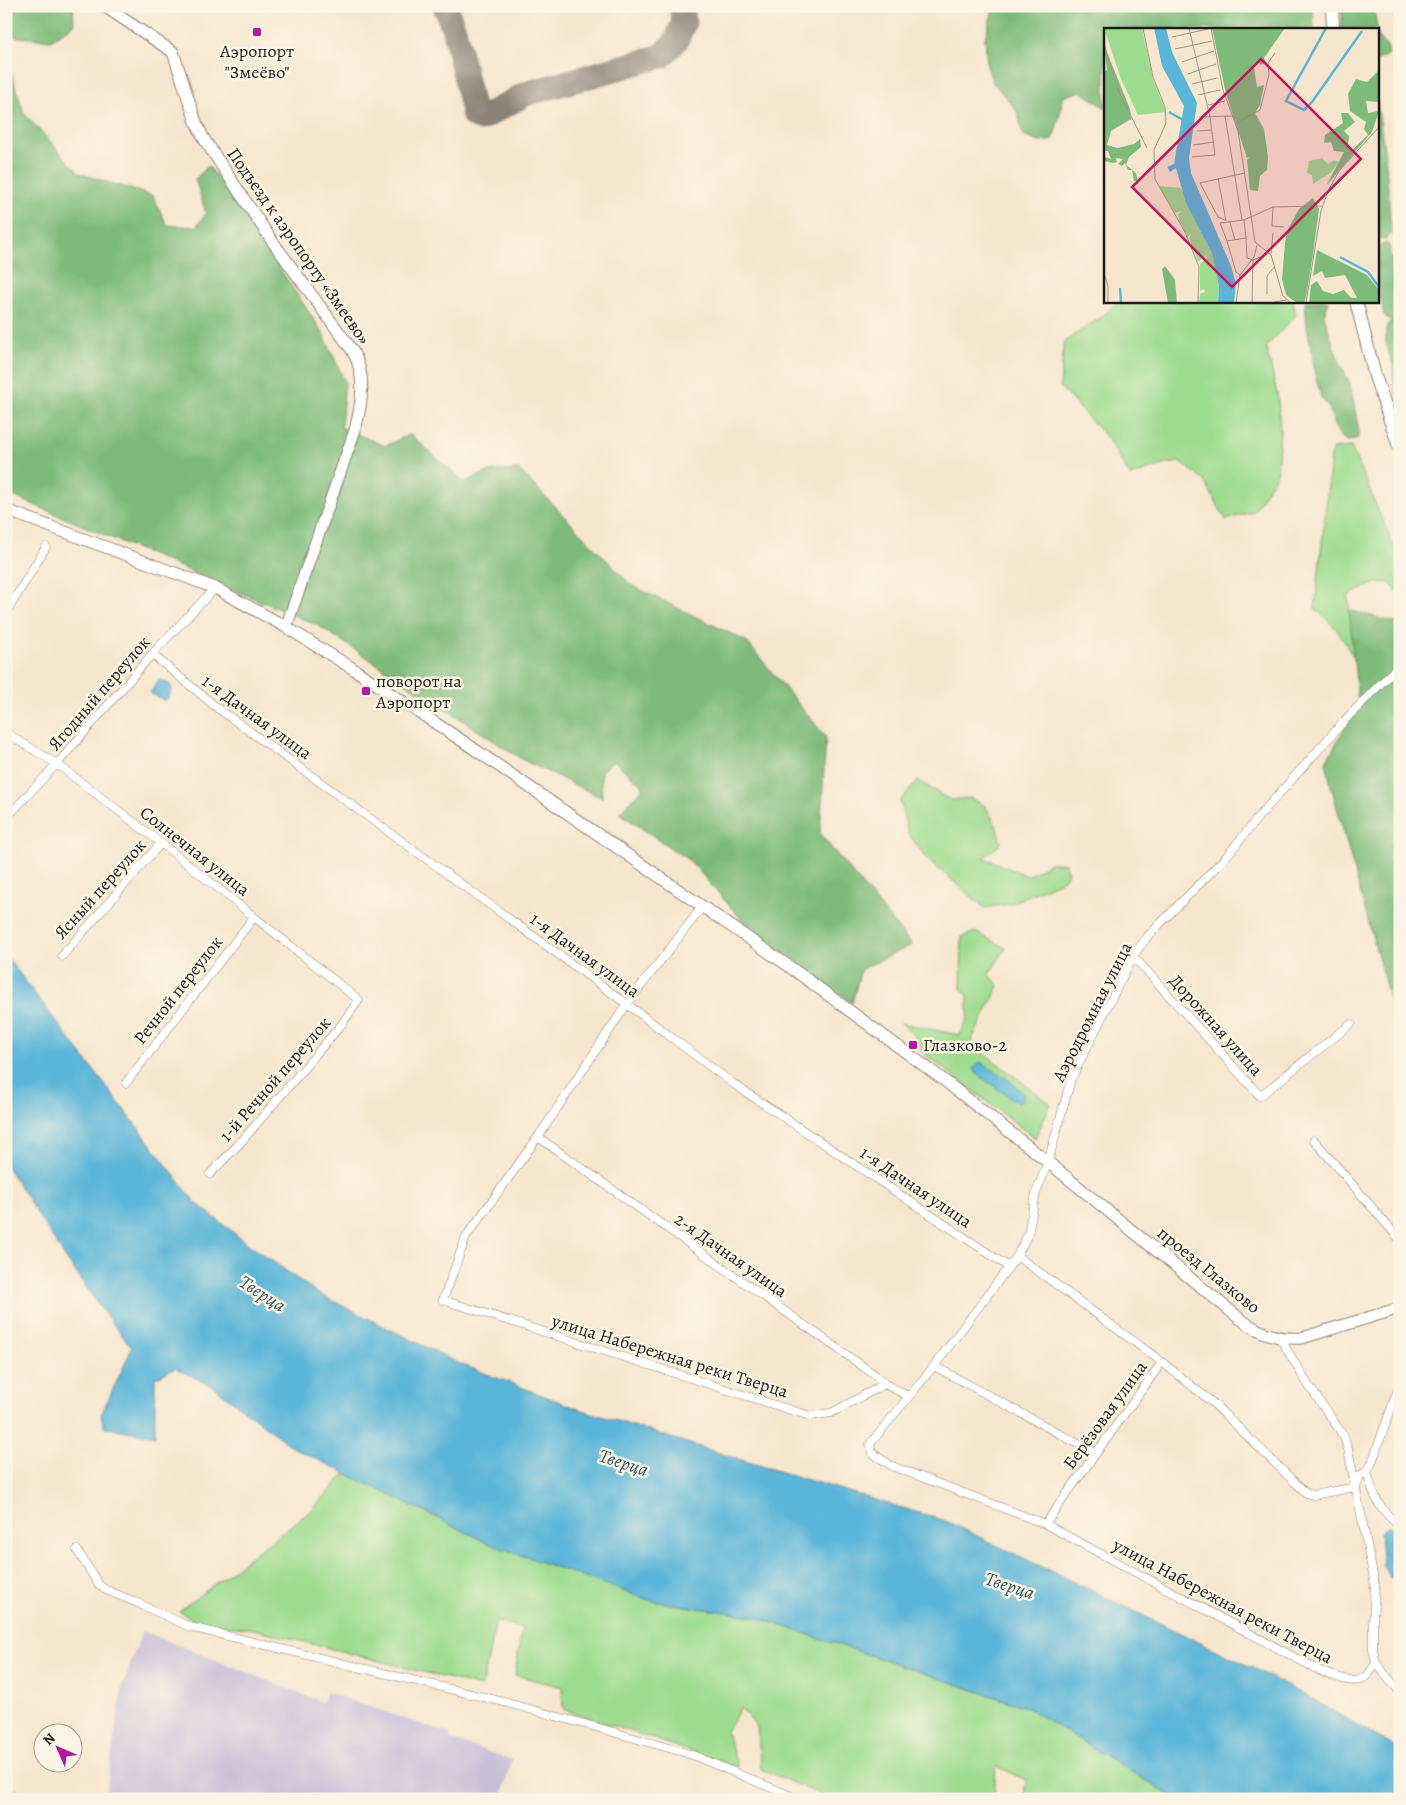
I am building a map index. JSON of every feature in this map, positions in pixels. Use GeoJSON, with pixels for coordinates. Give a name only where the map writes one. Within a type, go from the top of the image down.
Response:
{"type":"FeatureCollection","features":[{"type":"Feature","properties":{"kind":"main road","name":"Подъезд к аэропорту «Змеево»"},"geometry":{"type":"LineString","coordinates":[[104,6],[173,52],[196,122],[204,139],[270,238],[352,350],[359,364],[362,396],[355,430],[286,626]]}},
{"type":"Feature","properties":{"kind":"main road"},"geometry":{"type":"LineString","coordinates":[[1332,6],[1333,28]]}},
{"type":"Feature","properties":{"kind":"main road"},"geometry":{"type":"LineString","coordinates":[[1356,302],[1375,376],[1400,449]]}},
{"type":"Feature","properties":{"kind":"main road","name":"проезд Глазково"},"geometry":{"type":"LineString","coordinates":[[6,510],[215,588],[286,626],[355,670],[467,744],[790,967],[941,1078],[1048,1162],[1239,1318],[1261,1332],[1280,1338],[1293,1339],[1311,1336],[1400,1308]]}},
{"type":"Feature","properties":{"kind":"street"},"geometry":{"type":"LineString","coordinates":[[6,613],[46,547]]}},
{"type":"Feature","properties":{"kind":"street","name":"Ягодный переулок"},"geometry":{"type":"LineString","coordinates":[[6,818],[57,764],[152,654],[215,588]]}},
{"type":"Feature","properties":{"kind":"street","name":"1-я Дачная улица"},"geometry":{"type":"LineString","coordinates":[[152,654],[216,707],[627,1004],[732,1083],[1009,1267]]}},
{"type":"Feature","properties":{"kind":"street","name":"Аэродромная улица"},"geometry":{"type":"LineString","coordinates":[[1045,1524],[892,1466],[872,1453],[870,1444],[934,1366],[1017,1256],[1028,1234],[1036,1193],[1048,1162],[1071,1079],[1133,956],[1148,936],[1226,857],[1261,814],[1345,720],[1400,664]]}},
{"type":"Feature","properties":{"kind":"street","name":"Солнечная улица"},"geometry":{"type":"LineString","coordinates":[[6,733],[57,764],[162,843],[359,1000]]}},
{"type":"Feature","properties":{"kind":"street","name":"Ясный переулок"},"geometry":{"type":"LineString","coordinates":[[62,956],[162,843]]}},
{"type":"Feature","properties":{"kind":"street"},"geometry":{"type":"LineString","coordinates":[[538,1137],[627,1004],[703,906]]}},
{"type":"Feature","properties":{"kind":"street","name":"Речной переулок"},"geometry":{"type":"LineString","coordinates":[[126,1083],[254,916]]}},
{"type":"Feature","properties":{"kind":"street","name":"Дорожная улица"},"geometry":{"type":"LineString","coordinates":[[1133,956],[1260,1096],[1351,1024]]}},
{"type":"Feature","properties":{"kind":"street","name":"1-й Речной переулок"},"geometry":{"type":"LineString","coordinates":[[210,1174],[241,1142],[341,1025],[359,1000]]}},
{"type":"Feature","properties":{"kind":"street","name":"улица Набережная реки Тверца"},"geometry":{"type":"LineString","coordinates":[[538,1137],[466,1237],[443,1300],[810,1416],[831,1413],[885,1384]]}},
{"type":"Feature","properties":{"kind":"street","name":"2-я Дачная улица"},"geometry":{"type":"LineString","coordinates":[[538,1137],[875,1375],[885,1384],[908,1396]]}},
{"type":"Feature","properties":{"kind":"street"},"geometry":{"type":"LineString","coordinates":[[1314,1140],[1400,1240]]}},
{"type":"Feature","properties":{"kind":"street"},"geometry":{"type":"LineString","coordinates":[[1017,1256],[1162,1362]]}},
{"type":"Feature","properties":{"kind":"street"},"geometry":{"type":"LineString","coordinates":[[1280,1338],[1307,1383],[1343,1435],[1348,1449],[1375,1585],[1373,1622],[1376,1662],[1400,1692]]}},
{"type":"Feature","properties":{"kind":"street","name":"Берёзовая улица"},"geometry":{"type":"LineString","coordinates":[[1045,1524],[1162,1362],[1213,1403],[1306,1493],[1312,1495],[1356,1488]]}},
{"type":"Feature","properties":{"kind":"street"},"geometry":{"type":"LineString","coordinates":[[934,1366],[1095,1453]]}},
{"type":"Feature","properties":{"kind":"street"},"geometry":{"type":"LineString","coordinates":[[1356,1488],[1360,1475],[1366,1472],[1371,1465],[1400,1384]]}},
{"type":"Feature","properties":{"kind":"street"},"geometry":{"type":"LineString","coordinates":[[1366,1472],[1374,1498],[1382,1510],[1400,1527]]}},
{"type":"Feature","properties":{"kind":"street","name":"улица Набережная реки Тверца"},"geometry":{"type":"LineString","coordinates":[[1045,1524],[1324,1673],[1352,1681],[1362,1679],[1371,1672],[1376,1662]]}},
{"type":"Feature","properties":{"kind":"street"},"geometry":{"type":"LineString","coordinates":[[77,1550],[99,1585],[106,1590],[190,1627],[477,1695],[592,1726],[690,1754],[798,1799]]}},
{"type":"Feature","properties":{"kind":"shaded area"},"geometry":{"type":"Polygon","coordinates":[[[142,1631],[322,1702],[326,1692],[451,1734],[450,1739],[512,1760],[501,1799],[105,1799],[122,1688],[142,1631]]]}},
{"type":"Feature","properties":{"kind":"shaded area"},"geometry":{"type":"Polygon","coordinates":[[[6,1785],[39,1799],[6,1799],[6,1785]]]}},
{"type":"Feature","properties":{"kind":"green space"},"geometry":{"type":"Polygon","coordinates":[[[6,6],[73,6],[74,25],[51,40],[6,36],[6,6]]]}},
{"type":"Feature","properties":{"kind":"green space"},"geometry":{"type":"Polygon","coordinates":[[[994,6],[1313,6],[1314,28],[1104,28],[1104,107],[1081,91],[1062,97],[1061,110],[1053,140],[1040,142],[1023,136],[1017,111],[992,81],[987,66],[985,38],[994,6]]]}},
{"type":"Feature","properties":{"kind":"green space"},"geometry":{"type":"Polygon","coordinates":[[[1346,6],[1374,6],[1377,28],[1341,28],[1342,11],[1346,6]]]}},
{"type":"Feature","properties":{"kind":"green space"},"geometry":{"type":"Polygon","coordinates":[[[1378,36],[1387,46],[1389,54],[1378,60],[1378,36]]]}},
{"type":"Feature","properties":{"kind":"green space"},"geometry":{"type":"Polygon","coordinates":[[[6,56],[24,113],[79,173],[153,196],[167,225],[196,227],[206,213],[195,179],[208,166],[225,187],[323,333],[345,382],[341,427],[385,446],[410,434],[464,482],[488,472],[519,470],[631,585],[746,641],[826,737],[820,834],[912,945],[861,969],[852,1003],[743,921],[690,861],[619,813],[644,787],[614,761],[601,771],[602,798],[523,760],[319,626],[6,493],[6,56]]]}},
{"type":"Feature","properties":{"kind":"green space"},"geometry":{"type":"Polygon","coordinates":[[[1378,108],[1386,163],[1391,233],[1386,240],[1378,237],[1378,108]]]}},
{"type":"Feature","properties":{"kind":"green space"},"geometry":{"type":"Polygon","coordinates":[[[1387,243],[1389,245],[1400,308],[1399,320],[1389,320],[1384,315],[1379,291],[1378,247],[1387,243]]]}},
{"type":"Feature","properties":{"kind":"green space"},"geometry":{"type":"Polygon","coordinates":[[[1117,302],[1293,302],[1296,315],[1266,347],[1278,398],[1280,431],[1277,473],[1254,511],[1226,520],[1203,479],[1180,462],[1166,464],[1130,476],[1108,439],[1060,387],[1064,342],[1103,316],[1117,302]]]}},
{"type":"Feature","properties":{"kind":"green space"},"geometry":{"type":"Polygon","coordinates":[[[1305,302],[1328,302],[1324,316],[1337,356],[1350,384],[1358,426],[1358,438],[1348,441],[1341,437],[1329,408],[1321,397],[1307,327],[1305,302]]]}},
{"type":"Feature","properties":{"kind":"green space"},"geometry":{"type":"Polygon","coordinates":[[[1390,322],[1400,322],[1400,406],[1393,387],[1393,366],[1386,342],[1386,329],[1390,322]]]}},
{"type":"Feature","properties":{"kind":"green space"},"geometry":{"type":"Polygon","coordinates":[[[1351,447],[1400,561],[1400,595],[1389,582],[1375,583],[1348,596],[1354,658],[1336,628],[1315,608],[1332,449],[1351,447]]]}},
{"type":"Feature","properties":{"kind":"green space"},"geometry":{"type":"Polygon","coordinates":[[[1349,610],[1400,624],[1400,1030],[1397,1026],[1326,762],[1358,703],[1349,610]]]}},
{"type":"Feature","properties":{"kind":"green space"},"geometry":{"type":"Polygon","coordinates":[[[918,781],[950,800],[970,798],[985,806],[996,825],[1001,843],[984,858],[1027,876],[1050,863],[1066,863],[1068,874],[1061,881],[1010,904],[985,908],[927,859],[908,833],[900,801],[918,781]]]}},
{"type":"Feature","properties":{"kind":"green space"},"geometry":{"type":"Polygon","coordinates":[[[975,932],[1006,948],[989,974],[999,986],[971,1041],[973,1045],[1051,1104],[1035,1138],[922,1052],[920,1042],[901,1023],[960,1035],[968,1018],[968,995],[961,989],[962,937],[975,932]]]}},
{"type":"Feature","properties":{"kind":"green space"},"geometry":{"type":"Polygon","coordinates":[[[346,1473],[490,1544],[652,1601],[753,1616],[1028,1708],[1176,1799],[1024,1799],[1026,1780],[996,1766],[994,1799],[830,1799],[761,1769],[757,1727],[741,1708],[726,1731],[738,1767],[563,1709],[562,1687],[515,1675],[522,1628],[496,1621],[482,1687],[254,1629],[199,1623],[179,1611],[312,1510],[346,1473]]]}},
{"type":"Feature","properties":{"kind":"water"},"geometry":{"type":"Polygon","coordinates":[[[159,679],[168,683],[172,688],[169,697],[165,701],[150,693],[159,679]]]}},
{"type":"Feature","properties":{"kind":"water","name":"Тверца"},"geometry":{"type":"Polygon","coordinates":[[[6,956],[195,1202],[244,1241],[319,1294],[458,1363],[579,1409],[946,1521],[1253,1668],[1314,1700],[1400,1750],[1400,1799],[1176,1799],[1028,1708],[753,1616],[652,1601],[490,1544],[292,1447],[214,1387],[175,1368],[155,1378],[155,1436],[104,1427],[101,1415],[132,1348],[101,1309],[63,1254],[6,1165],[6,956]]]}},
{"type":"Feature","properties":{"kind":"water"},"geometry":{"type":"Polygon","coordinates":[[[980,1062],[1005,1077],[1023,1093],[1023,1100],[1018,1103],[976,1073],[974,1068],[980,1062]]]}},
{"type":"Feature","properties":{"kind":"water"},"geometry":{"type":"Polygon","coordinates":[[[1389,1525],[1400,1537],[1400,1570],[1390,1579],[1383,1566],[1380,1533],[1389,1525]]]}},
{"type":"Feature","properties":{"kind":"taxiway"},"geometry":{"type":"LineString","coordinates":[[445,6],[455,32],[474,116],[481,119],[525,94],[662,56],[676,41],[684,22],[681,6]]}},
{"type":"Feature","properties":{"kind":"place","name":"Аэропорт \"Змеёво\""},"geometry":{"type":"Point","coordinates":[257,32]}},
{"type":"Feature","properties":{"kind":"place","name":"поворот на Аэропорт"},"geometry":{"type":"Point","coordinates":[366,691]}},
{"type":"Feature","properties":{"kind":"place","name":"Глазково-2"},"geometry":{"type":"Point","coordinates":[913,1045]}}]}
